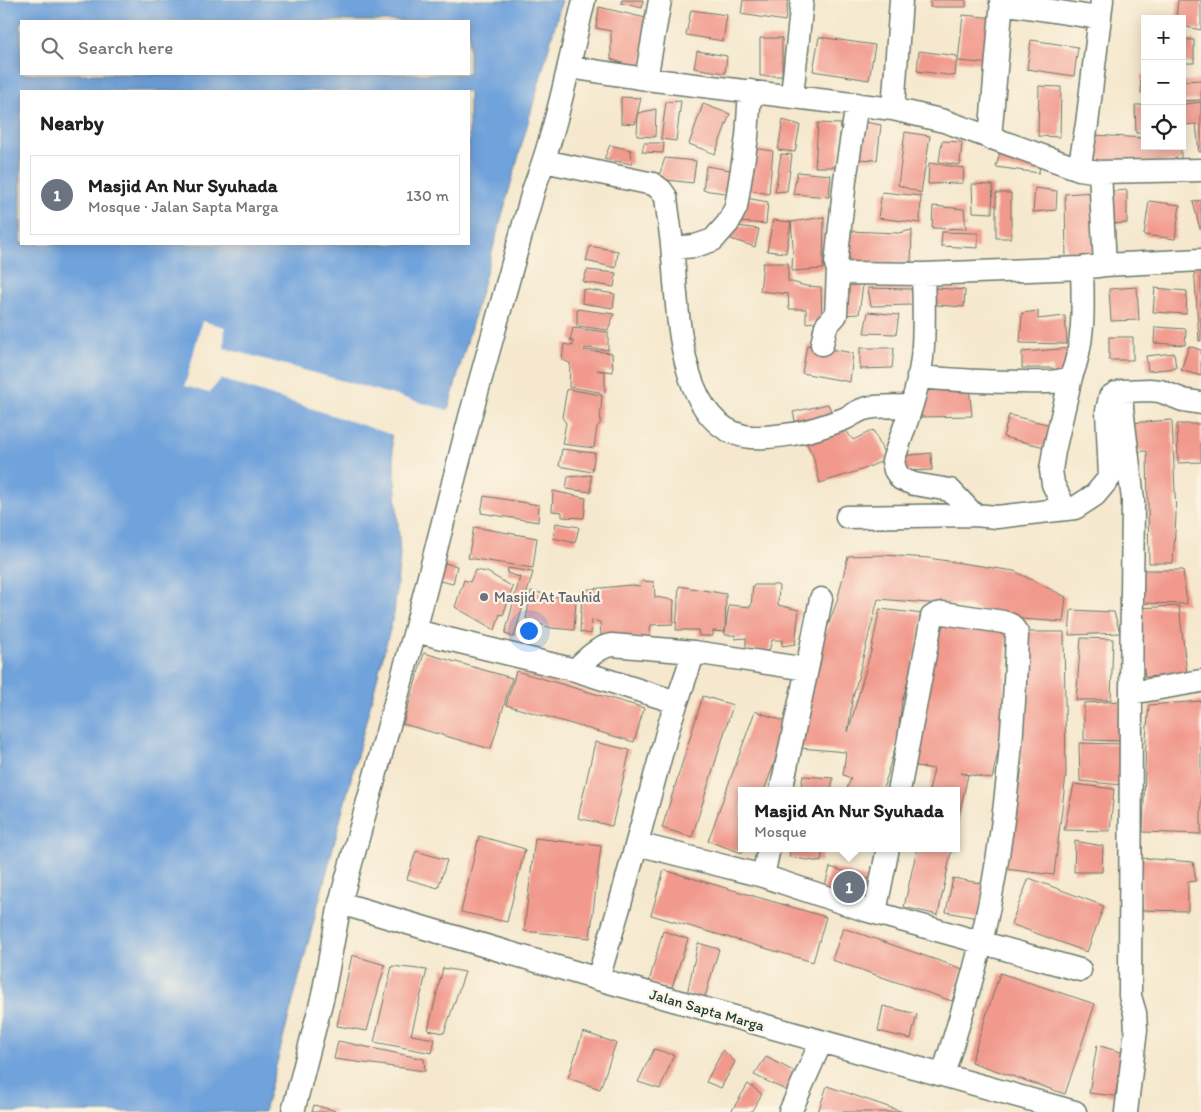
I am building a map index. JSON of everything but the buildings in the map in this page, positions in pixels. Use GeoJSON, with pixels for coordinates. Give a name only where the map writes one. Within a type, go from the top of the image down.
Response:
{"type":"FeatureCollection","features":[{"type":"Feature","properties":{"kind":"street"},"geometry":{"type":"LineString","coordinates":[[292,1112],[323,994],[340,903],[415,631],[470,417],[534,188],[544,160],[569,67],[584,0]]}},
{"type":"Feature","properties":{"kind":"street"},"geometry":{"type":"LineString","coordinates":[[646,79],[660,0]]}},
{"type":"Feature","properties":{"kind":"street"},"geometry":{"type":"LineString","coordinates":[[792,96],[802,0]]}},
{"type":"Feature","properties":{"kind":"street"},"geometry":{"type":"LineString","coordinates":[[893,109],[902,0]]}},
{"type":"Feature","properties":{"kind":"street"},"geometry":{"type":"LineString","coordinates":[[990,138],[1002,1],[1100,9],[1087,124],[1089,171],[1105,265]]}},
{"type":"Feature","properties":{"kind":"street"},"geometry":{"type":"LineString","coordinates":[[569,67],[646,79],[893,109],[944,121],[1089,171],[1201,170]]}},
{"type":"Feature","properties":{"kind":"street"},"geometry":{"type":"LineString","coordinates":[[673,248],[695,246],[713,240],[728,223],[736,207],[747,137],[750,91]]}},
{"type":"Feature","properties":{"kind":"street"},"geometry":{"type":"LineString","coordinates":[[822,344],[826,326],[836,315],[838,270],[836,264],[845,180],[857,104]]}},
{"type":"Feature","properties":{"kind":"street"},"geometry":{"type":"LineString","coordinates":[[544,160],[653,184],[666,197],[673,248],[680,330],[689,377],[705,408],[714,420],[744,436],[795,434],[829,425],[864,409],[910,406]]}},
{"type":"Feature","properties":{"kind":"street"},"geometry":{"type":"LineString","coordinates":[[838,270],[843,273],[923,274],[1082,268],[1201,260]]}},
{"type":"Feature","properties":{"kind":"street"},"geometry":{"type":"LineString","coordinates":[[1064,510],[1053,484],[1051,470],[1071,377],[1080,351],[1082,268]]}},
{"type":"Feature","properties":{"kind":"street"},"geometry":{"type":"LineString","coordinates":[[923,274],[924,326],[922,360],[892,462],[901,479],[914,484],[950,490],[974,515]]}},
{"type":"Feature","properties":{"kind":"street"},"geometry":{"type":"LineString","coordinates":[[918,377],[984,382],[1060,382],[1071,377]]}},
{"type":"Feature","properties":{"kind":"street"},"geometry":{"type":"LineString","coordinates":[[847,516],[997,516],[1075,508],[1095,495],[1110,477],[1107,411],[1110,397],[1122,391],[1149,390],[1160,391],[1183,400],[1201,403]]}},
{"type":"Feature","properties":{"kind":"street"},"geometry":{"type":"LineString","coordinates":[[1122,391],[1122,408],[1133,500],[1130,996],[1135,1014],[1136,1030],[1126,1112]]}},
{"type":"Feature","properties":{"kind":"street"},"geometry":{"type":"LineString","coordinates":[[782,787],[821,599]]}},
{"type":"Feature","properties":{"kind":"street"},"geometry":{"type":"LineString","coordinates":[[900,787],[932,617],[944,613],[1003,622],[1011,625],[1017,633],[1012,745],[998,859],[981,943],[943,1075]]}},
{"type":"Feature","properties":{"kind":"street"},"geometry":{"type":"LineString","coordinates":[[415,631],[575,670],[676,702]]}},
{"type":"Feature","properties":{"kind":"street"},"geometry":{"type":"LineString","coordinates":[[575,670],[596,651],[605,646],[694,652],[807,669]]}},
{"type":"Feature","properties":{"kind":"street"},"geometry":{"type":"LineString","coordinates":[[598,979],[676,702],[694,652]]}},
{"type":"Feature","properties":{"kind":"street"},"geometry":{"type":"LineString","coordinates":[[1131,693],[1201,681]]}},
{"type":"Feature","properties":{"kind":"street"},"geometry":{"type":"LineString","coordinates":[[637,844],[763,876],[875,912],[1080,970]]}},
{"type":"Feature","properties":{"kind":"street"},"geometry":{"type":"LineString","coordinates":[[763,876],[768,852]]}},
{"type":"Feature","properties":{"kind":"street"},"geometry":{"type":"LineString","coordinates":[[875,912],[887,852]]}},
{"type":"Feature","properties":{"kind":"street","name":"Jalan Sapta Marga"},"geometry":{"type":"LineString","coordinates":[[340,903],[598,979],[1075,1112]]}},
{"type":"Feature","properties":{"kind":"street"},"geometry":{"type":"LineString","coordinates":[[790,1112],[821,1042]]}},
{"type":"Feature","properties":{"kind":"water"},"geometry":{"type":"Polygon","coordinates":[[[0,0],[562,0],[448,410],[388,407],[394,462],[400,555],[394,614],[264,1112],[0,1112],[0,0]]]}},
{"type":"Feature","properties":{"kind":"pier"},"geometry":{"type":"Polygon","coordinates":[[[202,321],[225,327],[224,348],[448,410],[448,413],[391,409],[393,435],[221,379],[209,393],[185,386],[202,321]]]}},
{"type":"Feature","properties":{"kind":"place","name":"Masjid At Tauhid"},"geometry":{"type":"Point","coordinates":[484,597]}},
{"type":"Feature","properties":{"kind":"place","name":"Masjid An Nur Syuhada"},"geometry":{"type":"Point","coordinates":[849,887]}}]}
